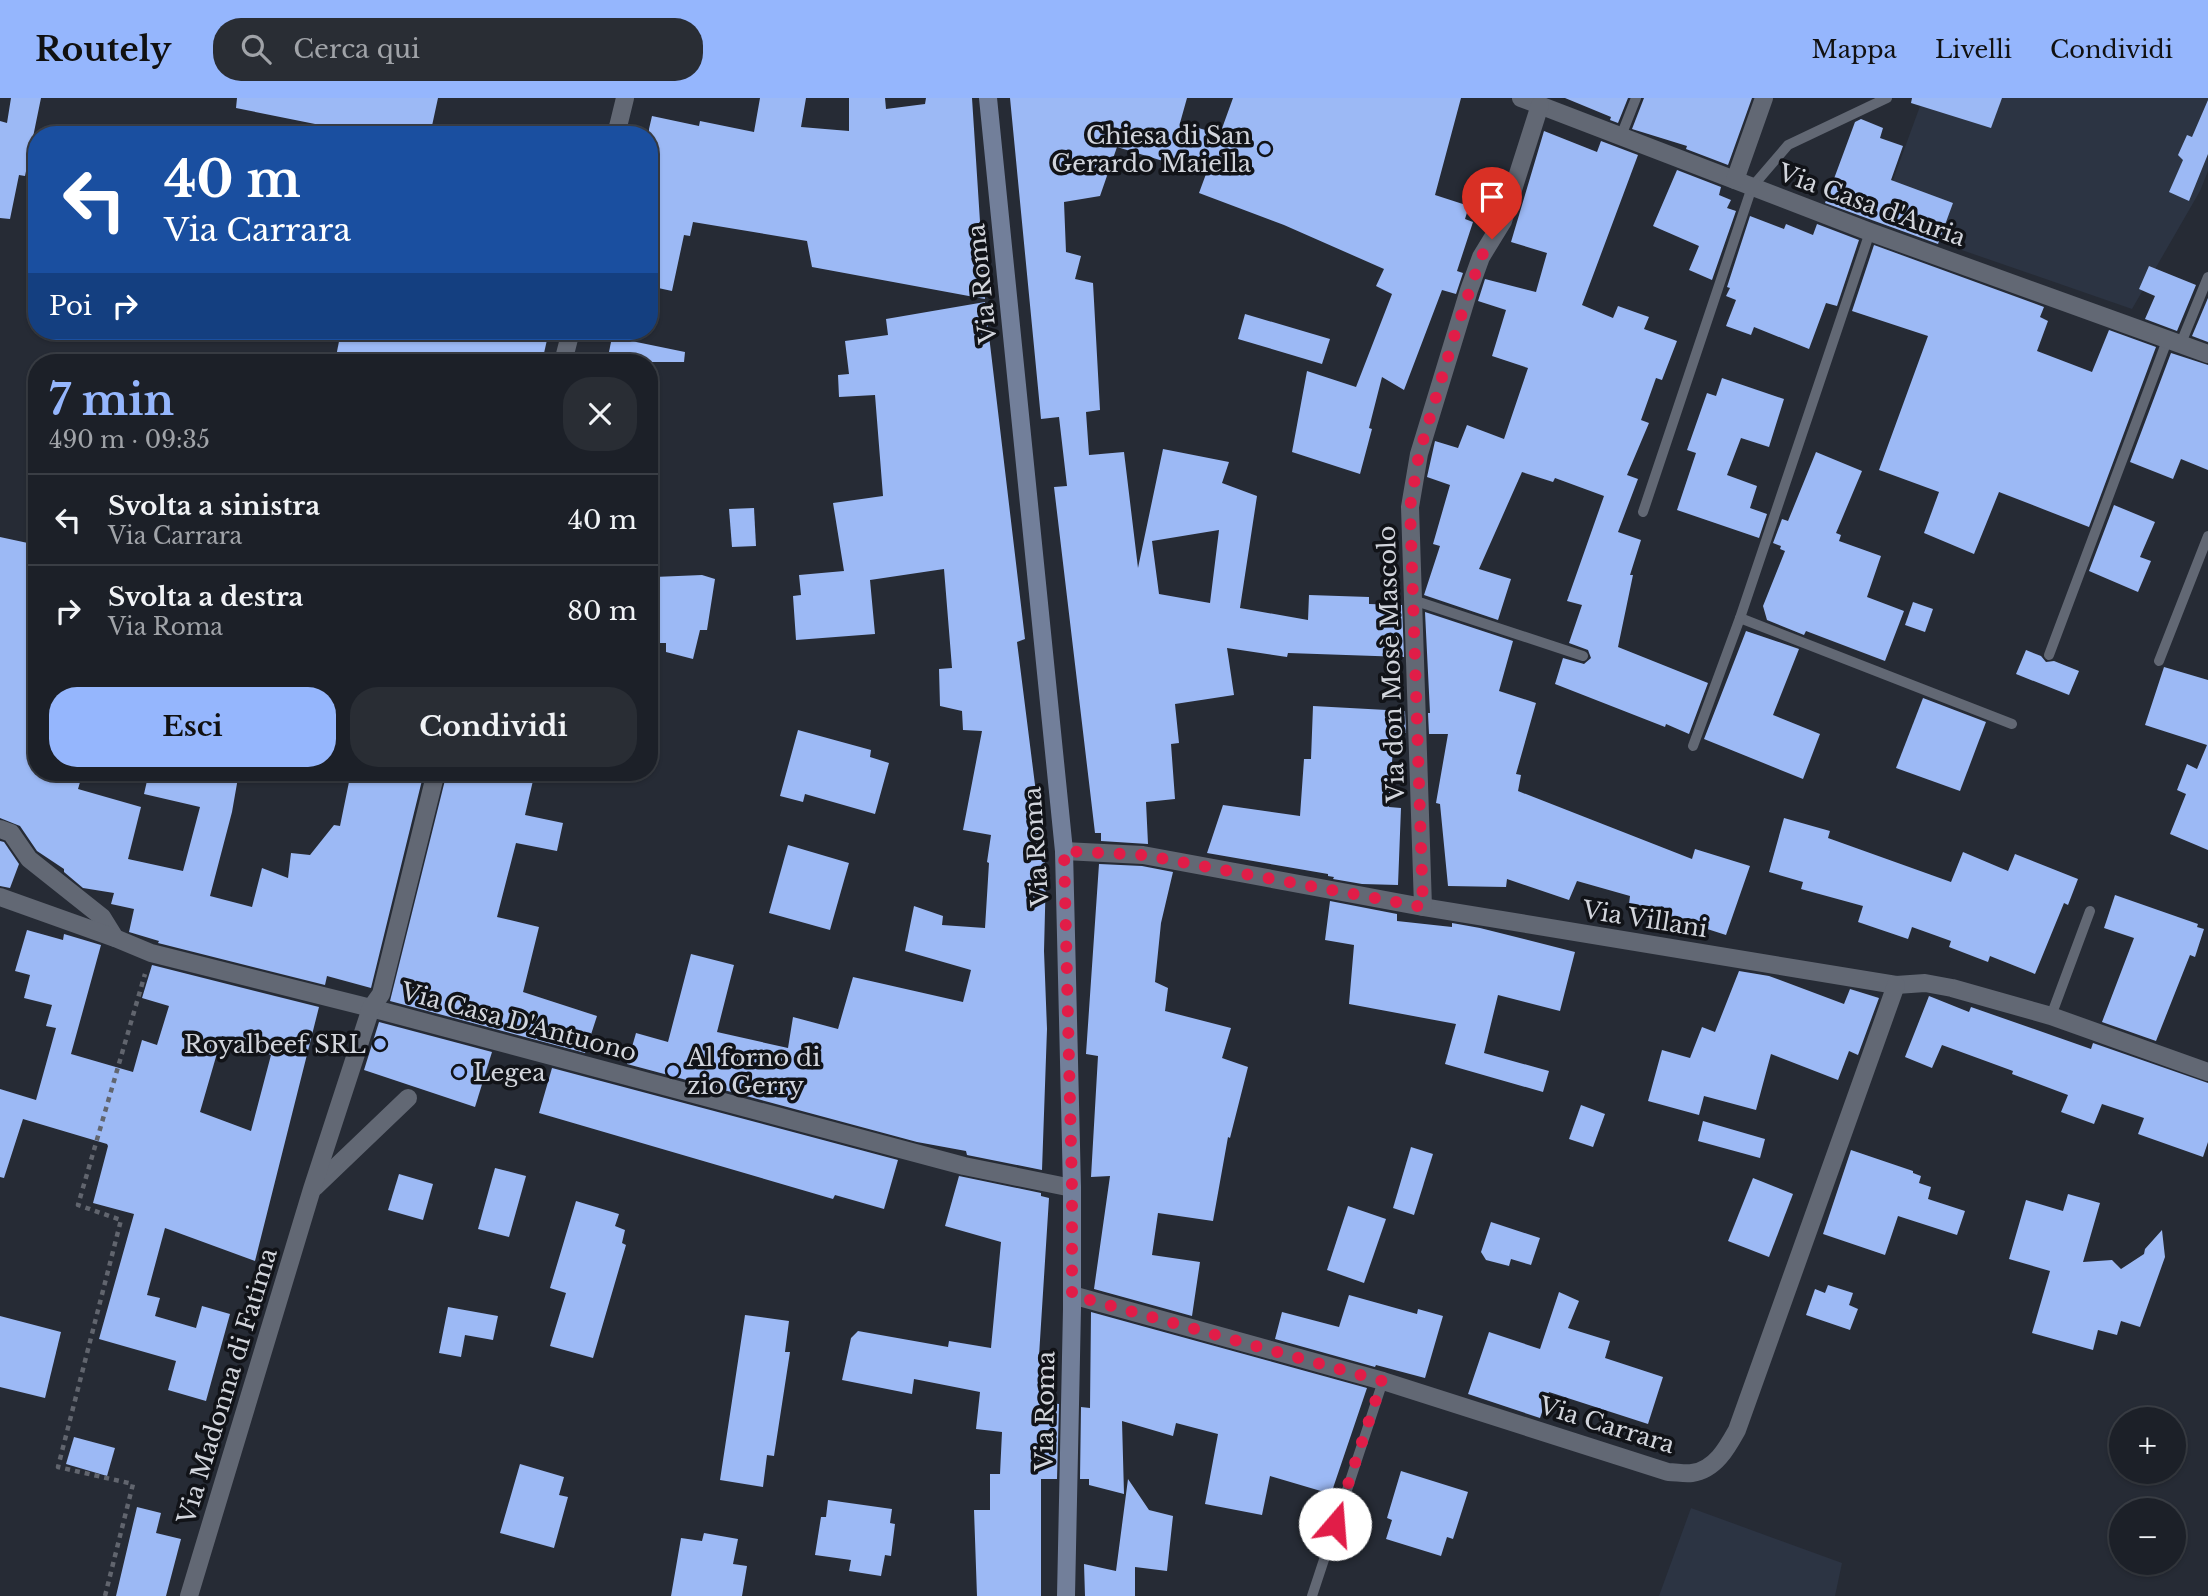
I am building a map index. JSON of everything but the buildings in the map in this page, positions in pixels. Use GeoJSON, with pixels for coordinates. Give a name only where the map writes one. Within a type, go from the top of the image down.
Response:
{"type":"FeatureCollection","features":[{"type":"Feature","properties":{"kind":"main road","name":"Via Roma"},"geometry":{"type":"LineString","coordinates":[[988,98],[1064,851],[1072,1188],[1066,1596]]}},
{"type":"Feature","properties":{"kind":"street"},"geometry":{"type":"LineString","coordinates":[[618,126],[625,98]]}},
{"type":"Feature","properties":{"kind":"street","name":"Via Casa d'Auria"},"geometry":{"type":"LineString","coordinates":[[1521,98],[1870,233],[2208,354]]}},
{"type":"Feature","properties":{"kind":"street"},"geometry":{"type":"LineString","coordinates":[[1735,180],[1764,98]]}},
{"type":"Feature","properties":{"kind":"street","name":"Via don Mosè Mascolo"},"geometry":{"type":"LineString","coordinates":[[1423,907],[1410,507],[1419,454],[1469,290],[1481,257],[1503,221],[1541,105]]}},
{"type":"Feature","properties":{"kind":"street","name":"Via Madonna di Fatima"},"geometry":{"type":"LineString","coordinates":[[189,1596],[312,1189],[371,1008],[380,993],[434,781]]}},
{"type":"Feature","properties":{"kind":"street"},"geometry":{"type":"LineString","coordinates":[[0,829],[11,833],[29,859],[102,917],[115,938]]}},
{"type":"Feature","properties":{"kind":"street","name":"Via Villani"},"geometry":{"type":"LineString","coordinates":[[1064,851],[1143,855],[1423,907],[1896,985],[1924,983],[1952,988],[2051,1016],[2208,1072]]}},
{"type":"Feature","properties":{"kind":"street","name":"Via Casa D'Antuono"},"geometry":{"type":"LineString","coordinates":[[0,897],[151,953],[371,1008],[964,1166],[1072,1188]]}},
{"type":"Feature","properties":{"kind":"street","name":"Via Carrara"},"geometry":{"type":"LineString","coordinates":[[1072,1295],[1382,1381],[1668,1472],[1693,1473],[1710,1466],[1725,1451],[1737,1430],[1896,985]]}},
{"type":"Feature","properties":{"kind":"street","name":"Via Madonna di Fatima"},"geometry":{"type":"LineString","coordinates":[[312,1189],[408,1098]]}},
{"type":"Feature","properties":{"kind":"lane"},"geometry":{"type":"LineString","coordinates":[[1621,136],[1636,98]]}},
{"type":"Feature","properties":{"kind":"lane"},"geometry":{"type":"LineString","coordinates":[[1643,512],[1752,187],[1788,145],[1887,98]]}},
{"type":"Feature","properties":{"kind":"lane"},"geometry":{"type":"LineString","coordinates":[[1693,746],[1740,618],[1870,233]]}},
{"type":"Feature","properties":{"kind":"lane"},"geometry":{"type":"LineString","coordinates":[[2049,655],[2175,340],[2208,277]]}},
{"type":"Feature","properties":{"kind":"lane"},"geometry":{"type":"LineString","coordinates":[[2159,661],[2208,537]]}},
{"type":"Feature","properties":{"kind":"lane"},"geometry":{"type":"LineString","coordinates":[[1413,600],[1583,656]]}},
{"type":"Feature","properties":{"kind":"lane"},"geometry":{"type":"LineString","coordinates":[[1740,618],[2012,724]]}},
{"type":"Feature","properties":{"kind":"lane"},"geometry":{"type":"LineString","coordinates":[[2051,1016],[2090,911]]}},
{"type":"Feature","properties":{"kind":"lane"},"geometry":{"type":"LineString","coordinates":[[1312,1596],[1382,1381]]}},
{"type":"Feature","properties":{"kind":"path"},"geometry":{"type":"LineString","coordinates":[[105,1596],[133,1484],[58,1467],[121,1220],[78,1205],[151,953]]}},
{"type":"Feature","properties":{"kind":"shaded area"},"geometry":{"type":"Polygon","coordinates":[[[1923,98],[2208,98],[2208,171],[2200,191],[2132,309],[1878,221],[1923,98]]]}},
{"type":"Feature","properties":{"kind":"shaded area"},"geometry":{"type":"Polygon","coordinates":[[[1691,1508],[1842,1563],[1835,1596],[1659,1596],[1691,1508]]]}},
{"type":"Feature","properties":{"kind":"place","name":"Chiesa di San Gerardo Maiella"},"geometry":{"type":"Point","coordinates":[1265,149]}},
{"type":"Feature","properties":{"kind":"place","name":"Royalbeef SRL"},"geometry":{"type":"Point","coordinates":[380,1044]}},
{"type":"Feature","properties":{"kind":"place","name":"Al forno di zio Gerry"},"geometry":{"type":"Point","coordinates":[673,1071]}},
{"type":"Feature","properties":{"kind":"place","name":"Legea"},"geometry":{"type":"Point","coordinates":[459,1072]}},
{"type":"Feature","properties":{"kind":"route"},"geometry":{"type":"LineString","coordinates":[[1335,1524],[1382,1381],[1072,1295],[1064,851],[1143,855],[1423,907],[1410,507],[1419,454],[1454,337],[1481,257],[1492,239]]}}]}
